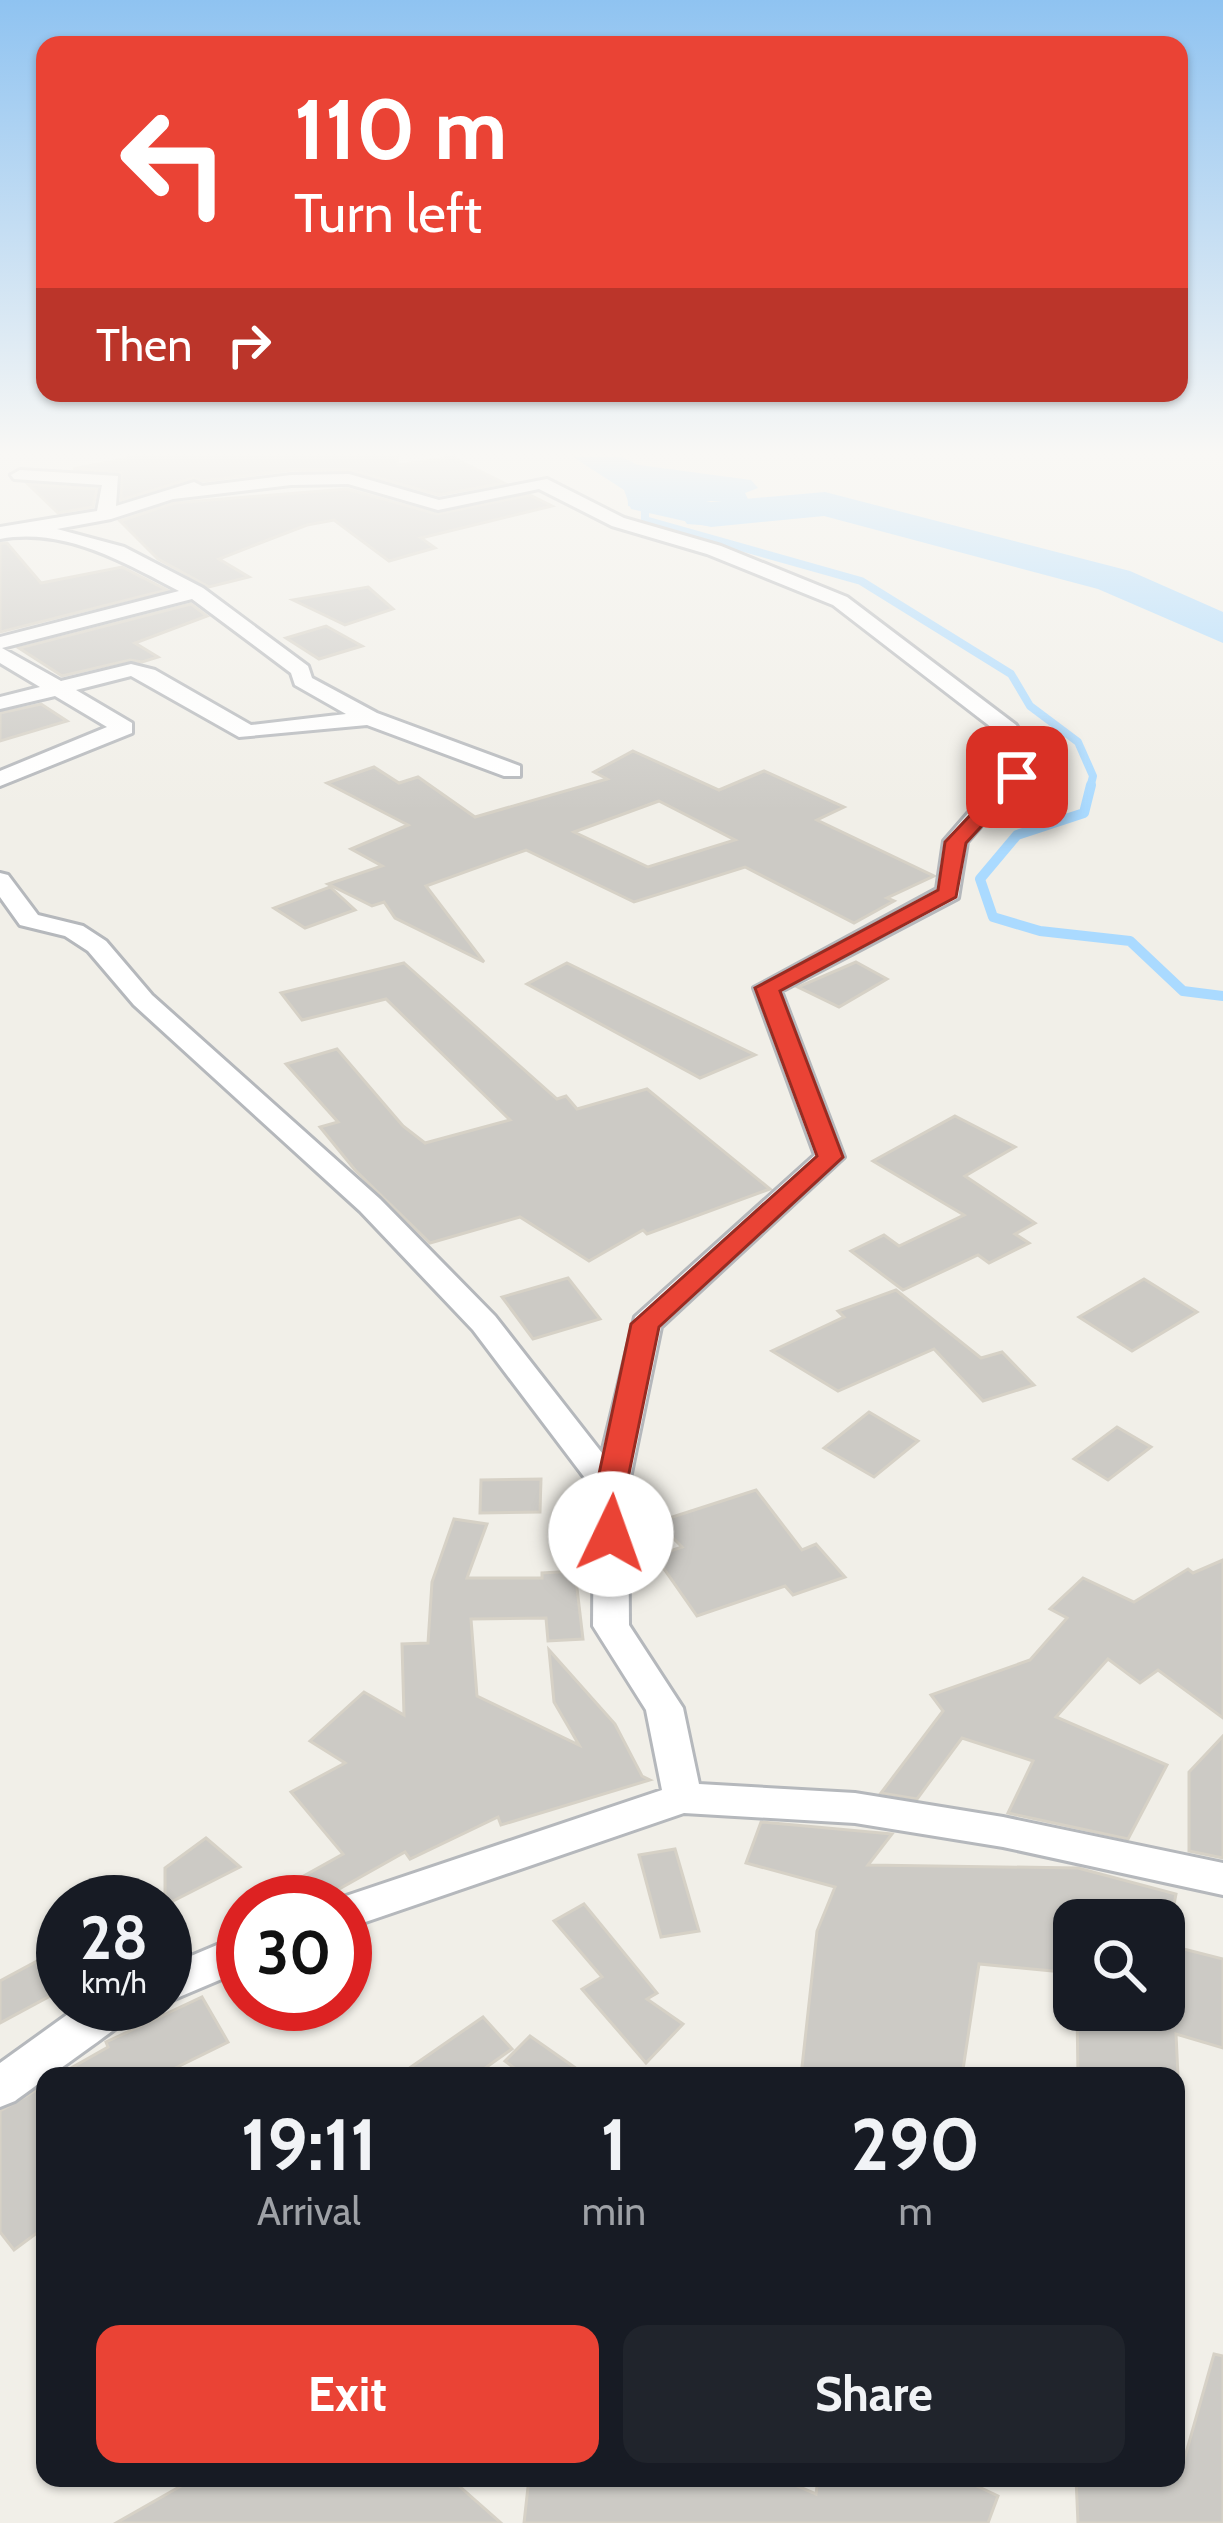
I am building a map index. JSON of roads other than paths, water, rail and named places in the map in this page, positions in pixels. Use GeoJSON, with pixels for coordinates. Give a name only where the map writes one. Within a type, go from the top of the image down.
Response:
{"type":"FeatureCollection","features":[{"type":"Feature","properties":{"kind":"street"},"geometry":{"type":"LineString","coordinates":[[163,575],[196,592],[301,670],[302,682],[369,718],[512,771]]}},
{"type":"Feature","properties":{"kind":"street"},"geometry":{"type":"LineString","coordinates":[[683,1798],[664,1708],[611,1626],[611,1488],[646,1324],[830,1157],[767,988],[949,893],[956,842],[1017,777],[1026,760],[1021,746],[840,601],[775,575]]}},
{"type":"Feature","properties":{"kind":"street"},"geometry":{"type":"LineString","coordinates":[[0,643],[196,592]]}},
{"type":"Feature","properties":{"kind":"street"},"geometry":{"type":"LineString","coordinates":[[0,654],[50,689],[124,728],[0,779]]}},
{"type":"Feature","properties":{"kind":"street"},"geometry":{"type":"LineString","coordinates":[[0,703],[140,671],[247,732],[369,718]]}},
{"type":"Feature","properties":{"kind":"street"},"geometry":{"type":"LineString","coordinates":[[0,880],[28,920],[74,931],[97,946],[143,1000],[370,1205],[484,1323],[611,1488]]}},
{"type":"Feature","properties":{"kind":"street"},"geometry":{"type":"LineString","coordinates":[[372,1904],[683,1798],[855,1808],[1003,1832],[1223,1879]]}},
{"type":"Feature","properties":{"kind":"street"},"geometry":{"type":"LineString","coordinates":[[0,2088],[74,2031]]}},
{"type":"Feature","properties":{"kind":"waterway"},"geometry":{"type":"LineString","coordinates":[[839,575],[861,581],[1011,674],[1030,706],[1078,742],[1093,776],[1090,788]]}},
{"type":"Feature","properties":{"kind":"waterway"},"geometry":{"type":"LineString","coordinates":[[1094,575],[1223,629]]}},
{"type":"Feature","properties":{"kind":"waterway"},"geometry":{"type":"LineString","coordinates":[[1091,785],[1084,813],[1017,835],[980,879],[993,917],[1040,931],[1130,941],[1183,991],[1223,996]]}}]}
